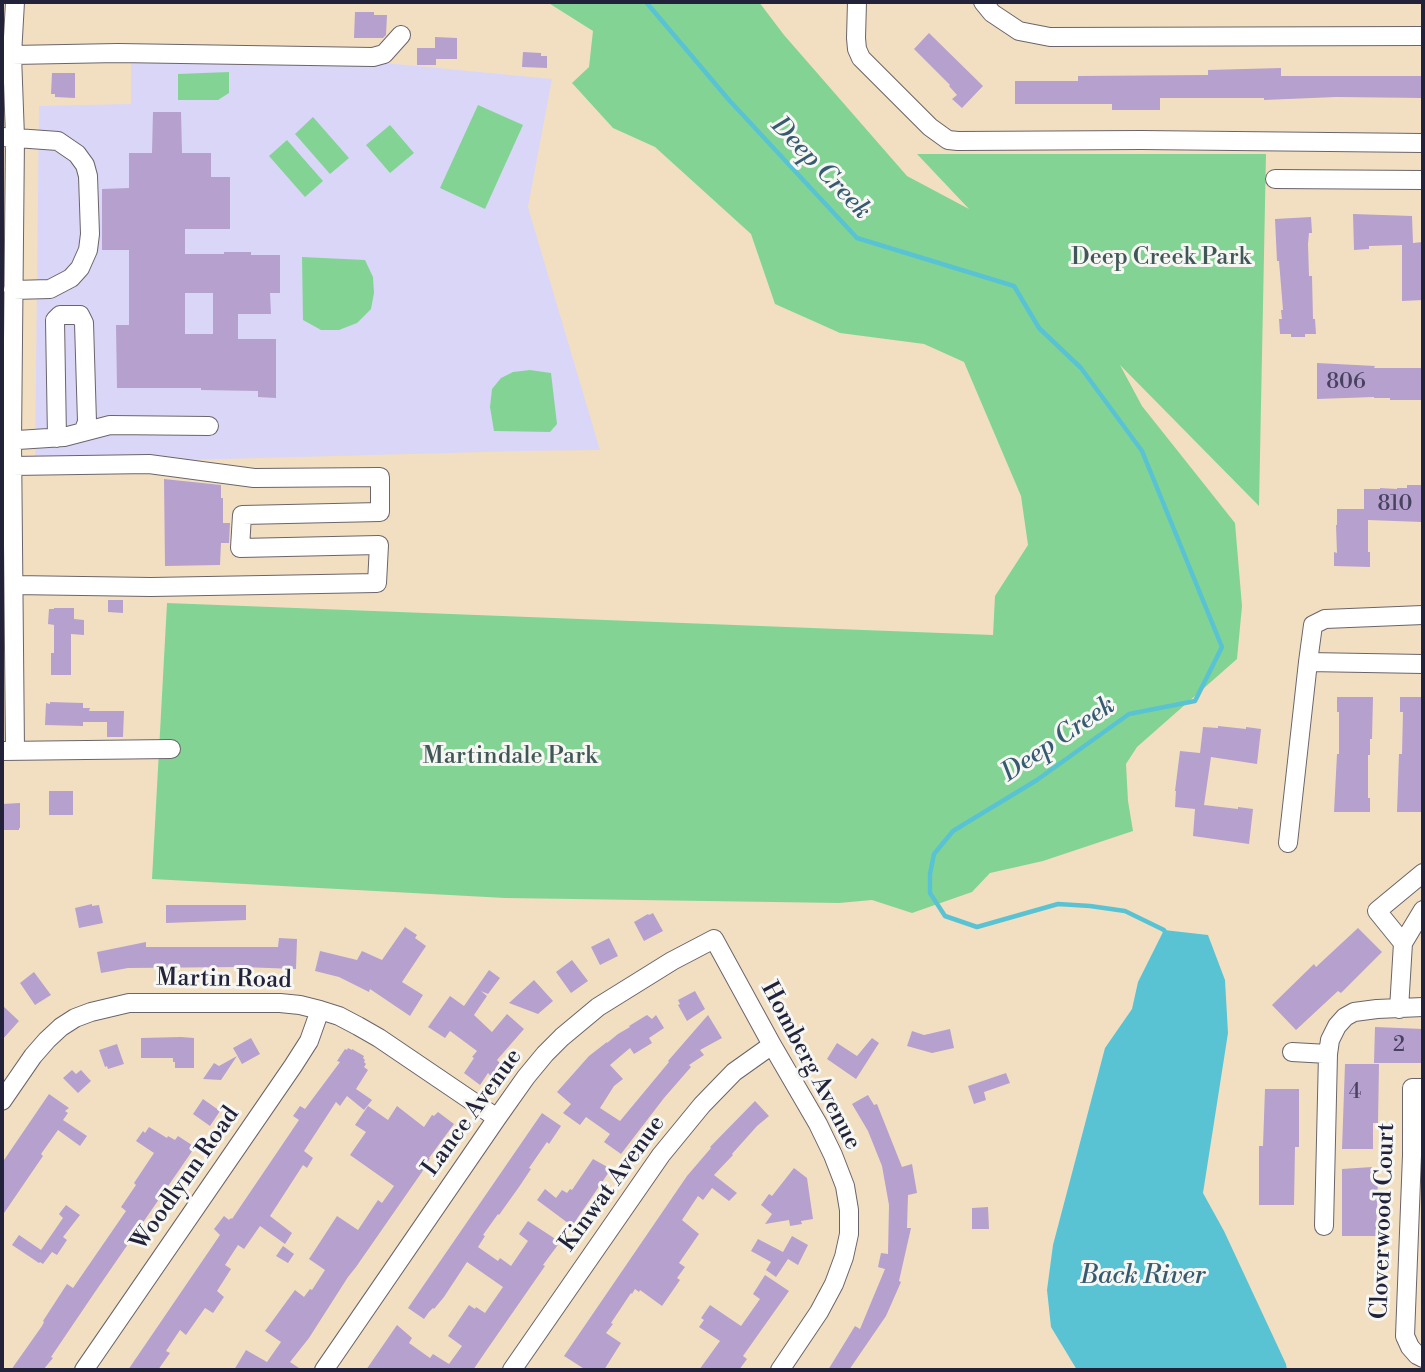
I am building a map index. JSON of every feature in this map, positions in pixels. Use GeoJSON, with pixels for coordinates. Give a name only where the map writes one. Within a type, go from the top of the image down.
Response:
{"type":"FeatureCollection","features":[{"type":"Feature","properties":{"kind":"street"},"geometry":{"type":"LineString","coordinates":[[15,2],[8,137],[13,290],[7,441],[12,466],[14,584],[8,751],[172,749]]}},
{"type":"Feature","properties":{"kind":"street"},"geometry":{"type":"LineString","coordinates":[[857,2],[856,38],[861,58],[930,127],[948,139],[1423,143]]}},
{"type":"Feature","properties":{"kind":"street"},"geometry":{"type":"LineString","coordinates":[[983,2],[992,13],[1019,31],[1050,37],[1423,36]]}},
{"type":"Feature","properties":{"kind":"street"},"geometry":{"type":"LineString","coordinates":[[12,55],[118,52],[373,57],[384,54],[401,35]]}},
{"type":"Feature","properties":{"kind":"street"},"geometry":{"type":"LineString","coordinates":[[8,137],[58,141],[77,154],[85,165],[88,176],[90,234],[84,261],[71,278],[50,289],[13,290]]}},
{"type":"Feature","properties":{"kind":"street"},"geometry":{"type":"LineString","coordinates":[[1275,179],[1423,180]]}},
{"type":"Feature","properties":{"kind":"street"},"geometry":{"type":"LineString","coordinates":[[57,438],[55,320],[60,315],[80,315],[84,323],[87,422],[83,432]]}},
{"type":"Feature","properties":{"kind":"street"},"geometry":{"type":"LineString","coordinates":[[7,441],[57,438],[110,425],[209,426]]}},
{"type":"Feature","properties":{"kind":"street"},"geometry":{"type":"LineString","coordinates":[[12,466],[149,464],[254,478],[380,477],[380,512],[242,515],[240,548],[379,545],[377,583],[151,587],[14,584]]}},
{"type":"Feature","properties":{"kind":"street"},"geometry":{"type":"LineString","coordinates":[[1288,843],[1313,625],[1325,619],[1423,615]]}},
{"type":"Feature","properties":{"kind":"street"},"geometry":{"type":"LineString","coordinates":[[1308,662],[1423,664]]}},
{"type":"Feature","properties":{"kind":"street"},"geometry":{"type":"LineString","coordinates":[[1403,943],[1377,911],[1423,873]]}},
{"type":"Feature","properties":{"kind":"street"},"geometry":{"type":"LineString","coordinates":[[1399,1009],[1403,943],[1423,910]]}},
{"type":"Feature","properties":{"kind":"street","name":"Homberg Avenue"},"geometry":{"type":"LineString","coordinates":[[714,940],[818,1124],[845,1186],[849,1210],[849,1234],[834,1284],[819,1312],[780,1370]]}},
{"type":"Feature","properties":{"kind":"street","name":"Lance Avenue"},"geometry":{"type":"LineString","coordinates":[[324,1370],[497,1118],[545,1054],[597,1007],[672,961],[714,940]]}},
{"type":"Feature","properties":{"kind":"street","name":"Martin Road"},"geometry":{"type":"LineString","coordinates":[[2,1101],[47,1040],[75,1018],[129,1003],[236,1002],[300,1005],[339,1016],[379,1038],[497,1118]]}},
{"type":"Feature","properties":{"kind":"street"},"geometry":{"type":"LineString","coordinates":[[1324,1227],[1330,1040],[1337,1026],[1354,1012],[1423,1007]]}},
{"type":"Feature","properties":{"kind":"street","name":"Woodlynn Road"},"geometry":{"type":"LineString","coordinates":[[84,1370],[293,1066],[309,1041],[320,1010]]}},
{"type":"Feature","properties":{"kind":"street","name":"Kinwat Avenue"},"geometry":{"type":"LineString","coordinates":[[512,1370],[661,1155],[726,1080],[772,1045]]}},
{"type":"Feature","properties":{"kind":"street"},"geometry":{"type":"LineString","coordinates":[[1292,1052],[1328,1054]]}},
{"type":"Feature","properties":{"kind":"street","name":"Cloverwood Court"},"geometry":{"type":"LineString","coordinates":[[1423,1088],[1412,1088],[1405,1336],[1409,1347],[1423,1358]]}},
{"type":"Feature","properties":{"kind":"shaded area"},"geometry":{"type":"Polygon","coordinates":[[[131,53],[322,57],[552,79],[528,207],[600,450],[35,464],[39,106],[131,104],[131,53]]]}},
{"type":"Feature","properties":{"kind":"green space"},"geometry":{"type":"Polygon","coordinates":[[[547,2],[759,2],[784,35],[907,176],[969,209],[917,154],[1266,154],[1259,506],[1120,365],[1142,406],[1235,523],[1242,606],[1237,659],[1137,747],[1126,764],[1133,831],[1043,861],[990,873],[972,892],[912,913],[872,900],[839,903],[505,898],[152,879],[167,603],[993,635],[995,596],[1028,545],[1021,496],[964,362],[924,344],[840,333],[775,304],[751,234],[655,147],[613,128],[572,83],[589,67],[593,31],[547,2]]]}},
{"type":"Feature","properties":{"kind":"green space"},"geometry":{"type":"Polygon","coordinates":[[[229,72],[229,93],[218,100],[178,100],[178,74],[229,72]]]}},
{"type":"Feature","properties":{"kind":"green space"},"geometry":{"type":"Polygon","coordinates":[[[478,105],[523,125],[485,209],[440,188],[478,105]]]}},
{"type":"Feature","properties":{"kind":"green space"},"geometry":{"type":"Polygon","coordinates":[[[313,117],[349,158],[330,174],[295,134],[313,117]]]}},
{"type":"Feature","properties":{"kind":"green space"},"geometry":{"type":"Polygon","coordinates":[[[390,125],[414,153],[390,173],[366,145],[390,125]]]}},
{"type":"Feature","properties":{"kind":"green space"},"geometry":{"type":"Polygon","coordinates":[[[287,140],[323,181],[305,197],[269,156],[287,140]]]}},
{"type":"Feature","properties":{"kind":"green space"},"geometry":{"type":"Polygon","coordinates":[[[302,257],[365,260],[373,277],[371,309],[357,323],[339,330],[321,330],[303,320],[302,257]]]}},
{"type":"Feature","properties":{"kind":"green space"},"geometry":{"type":"Polygon","coordinates":[[[530,370],[551,373],[557,424],[550,432],[494,431],[490,407],[492,389],[501,378],[513,372],[530,370]]]}},
{"type":"Feature","properties":{"kind":"water","name":"Back River"},"geometry":{"type":"Polygon","coordinates":[[[1164,930],[1208,935],[1225,980],[1228,1033],[1203,1193],[1224,1231],[1287,1370],[1077,1370],[1051,1327],[1047,1290],[1053,1245],[1105,1048],[1132,1009],[1138,982],[1164,930]]]}},
{"type":"Feature","properties":{"kind":"building"},"geometry":{"type":"Polygon","coordinates":[[[355,12],[387,15],[386,35],[383,38],[354,38],[355,12]]]}},
{"type":"Feature","properties":{"kind":"building"},"geometry":{"type":"Polygon","coordinates":[[[929,33],[983,86],[962,108],[952,99],[957,95],[950,85],[914,49],[929,33]]]}},
{"type":"Feature","properties":{"kind":"building"},"geometry":{"type":"Polygon","coordinates":[[[435,37],[457,38],[457,59],[436,59],[436,65],[417,65],[417,48],[435,48],[435,37]]]}},
{"type":"Feature","properties":{"kind":"building"},"geometry":{"type":"Polygon","coordinates":[[[523,52],[547,56],[547,68],[522,67],[523,52]]]}},
{"type":"Feature","properties":{"kind":"building"},"geometry":{"type":"Polygon","coordinates":[[[1281,68],[1281,76],[1423,76],[1423,98],[1160,98],[1160,110],[1112,110],[1112,104],[1015,104],[1015,81],[1078,81],[1078,76],[1208,75],[1208,70],[1281,68]]]}},
{"type":"Feature","properties":{"kind":"building"},"geometry":{"type":"Polygon","coordinates":[[[52,73],[75,73],[75,98],[55,97],[55,94],[51,94],[52,73]]]}},
{"type":"Feature","properties":{"kind":"building"},"geometry":{"type":"Polygon","coordinates":[[[153,112],[181,112],[182,153],[211,153],[211,177],[230,177],[230,229],[185,229],[185,254],[251,252],[251,255],[280,255],[280,293],[270,293],[271,314],[238,314],[238,339],[276,339],[276,398],[258,397],[258,391],[117,388],[116,325],[129,325],[129,250],[102,250],[102,189],[129,188],[129,153],[152,153],[153,112]],[[185,293],[185,334],[213,334],[213,293],[185,293]]]}},
{"type":"Feature","properties":{"kind":"building"},"geometry":{"type":"Polygon","coordinates":[[[1353,214],[1412,216],[1413,243],[1423,242],[1423,300],[1402,301],[1402,245],[1369,246],[1369,249],[1354,250],[1353,214]]]}},
{"type":"Feature","properties":{"kind":"building"},"geometry":{"type":"Polygon","coordinates":[[[1311,217],[1309,276],[1312,276],[1316,334],[1291,337],[1291,334],[1280,334],[1279,319],[1282,319],[1283,310],[1275,219],[1311,217]]]}},
{"type":"Feature","properties":{"kind":"building"},"geometry":{"type":"Polygon","coordinates":[[[1317,363],[1375,366],[1374,368],[1423,368],[1423,400],[1374,397],[1317,399],[1317,363]]]}},
{"type":"Feature","properties":{"kind":"building"},"geometry":{"type":"Polygon","coordinates":[[[164,479],[221,485],[223,523],[230,523],[229,543],[221,543],[220,565],[165,566],[164,479]]]}},
{"type":"Feature","properties":{"kind":"building"},"geometry":{"type":"Polygon","coordinates":[[[1407,485],[1422,485],[1422,522],[1368,520],[1370,567],[1334,566],[1334,552],[1337,553],[1337,509],[1364,509],[1364,489],[1397,489],[1407,488],[1407,485]]]}},
{"type":"Feature","properties":{"kind":"building"},"geometry":{"type":"Polygon","coordinates":[[[108,600],[123,600],[123,613],[108,612],[108,600]]]}},
{"type":"Feature","properties":{"kind":"building"},"geometry":{"type":"Polygon","coordinates":[[[74,608],[74,619],[84,620],[84,635],[71,634],[71,675],[51,675],[54,625],[48,624],[49,609],[74,608]]]}},
{"type":"Feature","properties":{"kind":"building"},"geometry":{"type":"Polygon","coordinates":[[[1337,697],[1373,697],[1372,739],[1368,755],[1370,812],[1334,812],[1339,754],[1337,697]]]}},
{"type":"Feature","properties":{"kind":"building"},"geometry":{"type":"Polygon","coordinates":[[[1400,697],[1423,697],[1423,812],[1397,812],[1399,754],[1402,754],[1403,712],[1400,712],[1400,697]]]}},
{"type":"Feature","properties":{"kind":"building"},"geometry":{"type":"Polygon","coordinates":[[[46,703],[83,703],[83,708],[90,708],[89,711],[124,711],[123,737],[107,737],[107,722],[83,722],[83,726],[45,725],[46,703]]]}},
{"type":"Feature","properties":{"kind":"building"},"geometry":{"type":"Polygon","coordinates":[[[1203,727],[1261,729],[1257,764],[1211,757],[1204,805],[1253,809],[1249,844],[1193,836],[1195,809],[1175,807],[1180,751],[1200,753],[1203,727]]]}},
{"type":"Feature","properties":{"kind":"building"},"geometry":{"type":"Polygon","coordinates":[[[49,791],[73,791],[73,815],[49,815],[49,791]]]}},
{"type":"Feature","properties":{"kind":"building"},"geometry":{"type":"Polygon","coordinates":[[[20,803],[19,830],[2,830],[2,804],[20,803]]]}},
{"type":"Feature","properties":{"kind":"building"},"geometry":{"type":"Polygon","coordinates":[[[99,905],[103,923],[79,928],[75,908],[99,905]]]}},
{"type":"Feature","properties":{"kind":"building"},"geometry":{"type":"Polygon","coordinates":[[[166,905],[246,905],[246,920],[166,923],[166,905]]]}},
{"type":"Feature","properties":{"kind":"building"},"geometry":{"type":"Polygon","coordinates":[[[653,913],[663,931],[644,941],[634,922],[653,913]]]}},
{"type":"Feature","properties":{"kind":"building"},"geometry":{"type":"Polygon","coordinates":[[[405,927],[417,935],[415,938],[426,946],[402,982],[423,995],[410,1016],[370,989],[369,992],[339,977],[315,971],[320,951],[357,960],[362,951],[382,960],[405,927]]]}},
{"type":"Feature","properties":{"kind":"building"},"geometry":{"type":"Polygon","coordinates":[[[1358,928],[1382,952],[1341,993],[1338,991],[1296,1030],[1272,1005],[1314,964],[1316,967],[1358,928]]]}},
{"type":"Feature","properties":{"kind":"building"},"geometry":{"type":"Polygon","coordinates":[[[279,938],[297,939],[296,969],[128,968],[101,973],[97,952],[146,942],[146,947],[278,947],[279,938]]]}},
{"type":"Feature","properties":{"kind":"building"},"geometry":{"type":"Polygon","coordinates":[[[609,938],[618,956],[600,965],[591,947],[609,938]]]}},
{"type":"Feature","properties":{"kind":"building"},"geometry":{"type":"Polygon","coordinates":[[[572,960],[588,981],[571,993],[556,972],[572,960]]]}},
{"type":"Feature","properties":{"kind":"building"},"geometry":{"type":"Polygon","coordinates":[[[489,970],[500,978],[488,994],[481,991],[487,996],[474,1015],[492,1032],[507,1014],[524,1029],[497,1060],[500,1063],[491,1076],[488,1073],[480,1085],[464,1073],[477,1051],[450,1031],[445,1038],[428,1027],[450,996],[464,1006],[489,970]]]}},
{"type":"Feature","properties":{"kind":"building"},"geometry":{"type":"Polygon","coordinates":[[[34,972],[51,995],[35,1005],[20,983],[34,972]]]}},
{"type":"Feature","properties":{"kind":"building"},"geometry":{"type":"Polygon","coordinates":[[[534,980],[553,1001],[538,1014],[509,1003],[534,980]]]}},
{"type":"Feature","properties":{"kind":"building"},"geometry":{"type":"Polygon","coordinates":[[[695,991],[705,1009],[687,1021],[678,1000],[695,991]]]}},
{"type":"Feature","properties":{"kind":"building"},"geometry":{"type":"Polygon","coordinates":[[[2,1005],[19,1021],[2,1040],[2,1005]]]}},
{"type":"Feature","properties":{"kind":"building"},"geometry":{"type":"Polygon","coordinates":[[[647,1015],[652,1019],[656,1015],[664,1028],[649,1038],[652,1043],[634,1054],[630,1048],[610,1065],[623,1079],[614,1086],[600,1108],[620,1121],[708,1015],[722,1038],[700,1050],[704,1055],[689,1065],[691,1067],[621,1154],[604,1142],[610,1134],[586,1117],[580,1125],[563,1113],[571,1104],[557,1092],[589,1056],[647,1015]]]}},
{"type":"Feature","properties":{"kind":"building"},"geometry":{"type":"Polygon","coordinates":[[[1375,1027],[1423,1029],[1423,1063],[1374,1063],[1375,1027]]]}},
{"type":"Feature","properties":{"kind":"building"},"geometry":{"type":"Polygon","coordinates":[[[950,1029],[954,1048],[932,1053],[907,1046],[912,1031],[924,1035],[950,1029]]]}},
{"type":"Feature","properties":{"kind":"building"},"geometry":{"type":"Polygon","coordinates":[[[141,1038],[194,1038],[194,1068],[175,1068],[173,1058],[141,1058],[141,1038]]]}},
{"type":"Feature","properties":{"kind":"building"},"geometry":{"type":"Polygon","coordinates":[[[251,1038],[260,1054],[242,1064],[233,1048],[251,1038]]]}},
{"type":"Feature","properties":{"kind":"building"},"geometry":{"type":"Polygon","coordinates":[[[872,1038],[879,1043],[856,1079],[827,1059],[837,1043],[857,1056],[872,1038]]]}},
{"type":"Feature","properties":{"kind":"building"},"geometry":{"type":"Polygon","coordinates":[[[117,1044],[124,1064],[108,1069],[99,1050],[117,1044]]]}},
{"type":"Feature","properties":{"kind":"building"},"geometry":{"type":"Polygon","coordinates":[[[348,1048],[364,1056],[364,1067],[368,1070],[356,1089],[372,1100],[364,1110],[347,1096],[340,1106],[336,1102],[304,1151],[313,1158],[307,1168],[303,1165],[270,1216],[292,1233],[285,1244],[260,1226],[244,1249],[238,1245],[225,1265],[231,1269],[217,1291],[224,1297],[213,1313],[205,1308],[186,1335],[180,1330],[166,1351],[170,1353],[158,1370],[128,1370],[220,1235],[214,1229],[224,1216],[232,1219],[299,1120],[293,1116],[300,1106],[305,1109],[348,1048]]]}},
{"type":"Feature","properties":{"kind":"building"},"geometry":{"type":"Polygon","coordinates":[[[237,1056],[221,1080],[203,1079],[214,1063],[219,1066],[237,1056]]]}},
{"type":"Feature","properties":{"kind":"building"},"geometry":{"type":"Polygon","coordinates":[[[1345,1064],[1379,1064],[1378,1123],[1373,1123],[1373,1149],[1342,1149],[1345,1064]]]}},
{"type":"Feature","properties":{"kind":"building"},"geometry":{"type":"Polygon","coordinates":[[[72,1070],[76,1074],[81,1070],[91,1081],[78,1093],[63,1078],[72,1070]]]}},
{"type":"Feature","properties":{"kind":"building"},"geometry":{"type":"Polygon","coordinates":[[[1006,1073],[1010,1083],[984,1092],[986,1100],[974,1104],[968,1086],[1006,1073]]]}},
{"type":"Feature","properties":{"kind":"building"},"geometry":{"type":"Polygon","coordinates":[[[1265,1089],[1299,1089],[1299,1147],[1295,1147],[1294,1205],[1259,1205],[1259,1146],[1263,1146],[1265,1089]]]}},
{"type":"Feature","properties":{"kind":"building"},"geometry":{"type":"Polygon","coordinates":[[[49,1094],[69,1108],[65,1111],[68,1113],[63,1120],[87,1136],[80,1146],[58,1130],[2,1216],[2,1163],[49,1094]]]}},
{"type":"Feature","properties":{"kind":"building"},"geometry":{"type":"Polygon","coordinates":[[[868,1095],[874,1105],[877,1104],[902,1167],[912,1164],[917,1193],[908,1195],[907,1228],[911,1228],[899,1281],[901,1282],[886,1316],[849,1370],[828,1370],[855,1326],[860,1329],[885,1269],[878,1267],[881,1253],[888,1254],[889,1205],[882,1166],[868,1131],[852,1104],[868,1095]]]}},
{"type":"Feature","properties":{"kind":"building"},"geometry":{"type":"Polygon","coordinates":[[[203,1099],[220,1111],[210,1126],[193,1114],[203,1099]]]}},
{"type":"Feature","properties":{"kind":"building"},"geometry":{"type":"Polygon","coordinates":[[[755,1101],[769,1116],[714,1175],[737,1193],[729,1201],[712,1188],[703,1200],[698,1196],[682,1220],[699,1234],[679,1263],[685,1267],[677,1278],[680,1280],[662,1306],[640,1290],[639,1292],[635,1289],[631,1293],[606,1333],[621,1343],[604,1370],[586,1370],[564,1356],[687,1176],[710,1147],[755,1101]]]}},
{"type":"Feature","properties":{"kind":"building"},"geometry":{"type":"Polygon","coordinates":[[[368,1106],[388,1120],[397,1106],[424,1127],[432,1115],[438,1112],[454,1124],[290,1362],[302,1370],[234,1370],[246,1350],[267,1362],[281,1342],[265,1331],[295,1290],[304,1297],[325,1270],[309,1259],[337,1216],[358,1230],[378,1200],[382,1203],[394,1186],[350,1155],[366,1132],[355,1125],[368,1106]]]}},
{"type":"Feature","properties":{"kind":"building"},"geometry":{"type":"Polygon","coordinates":[[[542,1113],[561,1126],[483,1235],[485,1236],[478,1247],[498,1261],[500,1258],[511,1266],[528,1241],[519,1234],[528,1221],[560,1242],[543,1265],[545,1266],[473,1370],[366,1370],[397,1325],[412,1338],[409,1343],[430,1358],[433,1354],[449,1364],[462,1346],[448,1336],[469,1305],[485,1313],[503,1287],[467,1262],[444,1297],[424,1319],[408,1308],[542,1113]]]}},
{"type":"Feature","properties":{"kind":"building"},"geometry":{"type":"Polygon","coordinates":[[[149,1127],[167,1138],[168,1136],[175,1140],[178,1136],[195,1147],[51,1357],[53,1358],[43,1370],[11,1370],[67,1284],[73,1288],[126,1211],[121,1207],[154,1153],[136,1141],[149,1127]]]}},
{"type":"Feature","properties":{"kind":"building"},"geometry":{"type":"Polygon","coordinates":[[[593,1159],[611,1169],[572,1226],[537,1200],[545,1189],[556,1198],[562,1190],[567,1193],[572,1190],[593,1159]]]}},
{"type":"Feature","properties":{"kind":"building"},"geometry":{"type":"Polygon","coordinates":[[[1372,1167],[1372,1177],[1378,1178],[1376,1236],[1342,1236],[1342,1169],[1372,1167]]]}},
{"type":"Feature","properties":{"kind":"building"},"geometry":{"type":"Polygon","coordinates":[[[794,1168],[807,1178],[813,1219],[790,1226],[789,1220],[765,1224],[772,1214],[761,1205],[769,1194],[772,1196],[794,1168]]]}},
{"type":"Feature","properties":{"kind":"building"},"geometry":{"type":"Polygon","coordinates":[[[66,1205],[80,1215],[63,1237],[67,1240],[57,1255],[52,1252],[43,1264],[12,1245],[19,1235],[41,1250],[63,1218],[59,1214],[66,1205]]]}},
{"type":"Feature","properties":{"kind":"building"},"geometry":{"type":"Polygon","coordinates":[[[988,1207],[989,1229],[972,1229],[972,1208],[988,1207]]]}},
{"type":"Feature","properties":{"kind":"building"},"geometry":{"type":"Polygon","coordinates":[[[792,1236],[808,1245],[798,1265],[788,1259],[776,1277],[766,1270],[771,1262],[751,1251],[758,1239],[783,1252],[792,1236]]]}},
{"type":"Feature","properties":{"kind":"building"},"geometry":{"type":"Polygon","coordinates":[[[283,1246],[294,1254],[288,1263],[276,1256],[283,1246]]]}},
{"type":"Feature","properties":{"kind":"building"},"geometry":{"type":"Polygon","coordinates":[[[765,1275],[789,1291],[743,1356],[747,1359],[739,1370],[699,1370],[720,1341],[699,1327],[704,1320],[701,1318],[710,1305],[741,1326],[760,1299],[753,1294],[765,1275]]]}},
{"type":"Feature","properties":{"kind":"waterway","name":"Deep Creek"},"geometry":{"type":"LineString","coordinates":[[646,2],[729,100],[857,238],[1014,286],[1039,328],[1081,368],[1142,451],[1222,647],[1195,701],[1129,714],[1037,780],[953,831],[934,854],[930,893],[945,916],[977,927],[1058,904],[1125,911],[1164,930],[1166,934]]}},
{"type":"Feature","properties":{"kind":"park label","name":"Deep Creek Park"},"geometry":{"type":"Point","coordinates":[1161,258]}},
{"type":"Feature","properties":{"kind":"park label","name":"Martindale Park"},"geometry":{"type":"Point","coordinates":[510,757]}}]}
